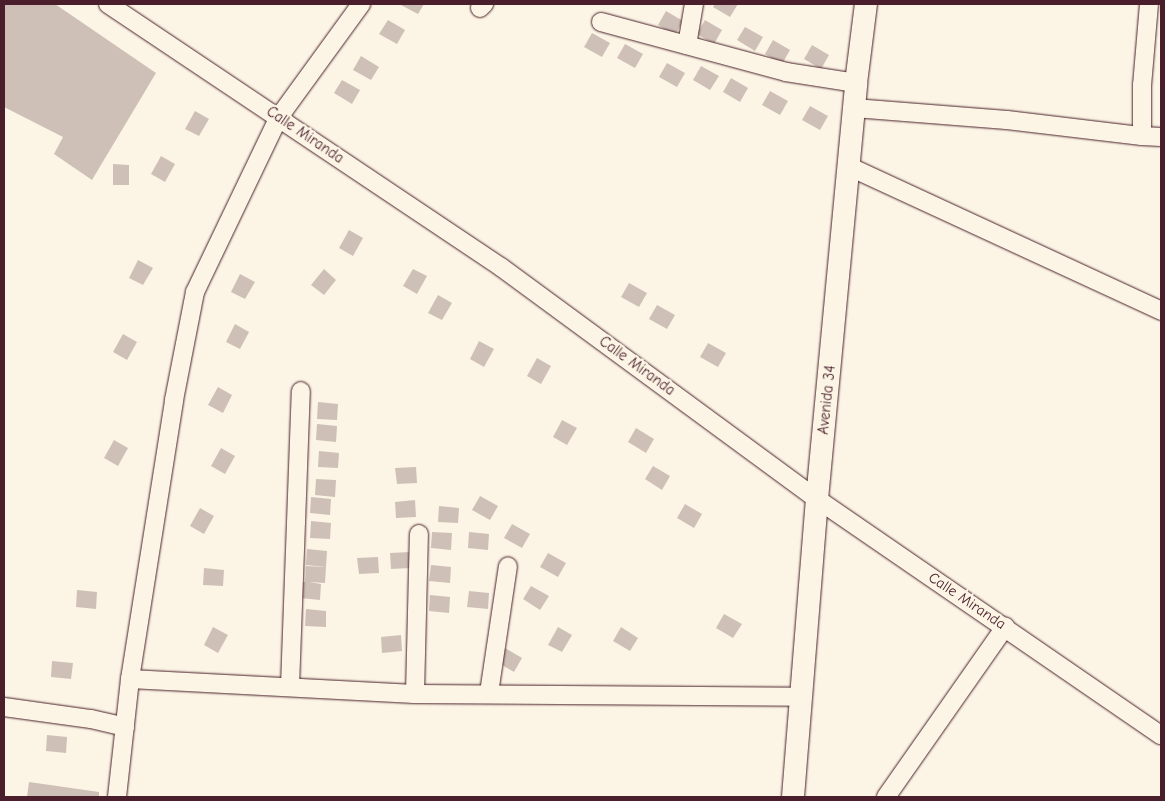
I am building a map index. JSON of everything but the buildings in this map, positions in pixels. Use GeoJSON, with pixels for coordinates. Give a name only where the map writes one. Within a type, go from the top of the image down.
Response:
{"type":"FeatureCollection","features":[{"type":"Feature","properties":{"kind":"street"},"geometry":{"type":"LineString","coordinates":[[117,797],[130,679],[174,400],[195,292],[278,117],[361,4]]}},
{"type":"Feature","properties":{"kind":"street"},"geometry":{"type":"LineString","coordinates":[[687,45],[694,4]]}},
{"type":"Feature","properties":{"kind":"street","name":"Avenida 34"},"geometry":{"type":"LineString","coordinates":[[792,797],[817,499],[850,167],[856,83],[866,4]]}},
{"type":"Feature","properties":{"kind":"street"},"geometry":{"type":"LineString","coordinates":[[1142,136],[1142,85],[1149,4]]}},
{"type":"Feature","properties":{"kind":"street","name":"Calle Miranda"},"geometry":{"type":"LineString","coordinates":[[116,6],[500,267],[817,499],[1161,735]]}},
{"type":"Feature","properties":{"kind":"street"},"geometry":{"type":"LineString","coordinates":[[601,22],[786,72],[856,83]]}},
{"type":"Feature","properties":{"kind":"street"},"geometry":{"type":"LineString","coordinates":[[854,108],[1007,120],[1161,137]]}},
{"type":"Feature","properties":{"kind":"street"},"geometry":{"type":"LineString","coordinates":[[850,167],[1161,311]]}},
{"type":"Feature","properties":{"kind":"street"},"geometry":{"type":"LineString","coordinates":[[290,686],[301,391]]}},
{"type":"Feature","properties":{"kind":"street"},"geometry":{"type":"LineString","coordinates":[[415,694],[419,534]]}},
{"type":"Feature","properties":{"kind":"street"},"geometry":{"type":"LineString","coordinates":[[489,694],[508,566]]}},
{"type":"Feature","properties":{"kind":"street"},"geometry":{"type":"LineString","coordinates":[[886,797],[1005,627]]}},
{"type":"Feature","properties":{"kind":"street"},"geometry":{"type":"LineString","coordinates":[[130,679],[415,694],[801,697]]}},
{"type":"Feature","properties":{"kind":"street"},"geometry":{"type":"LineString","coordinates":[[4,707],[91,719],[125,727]]}}]}
